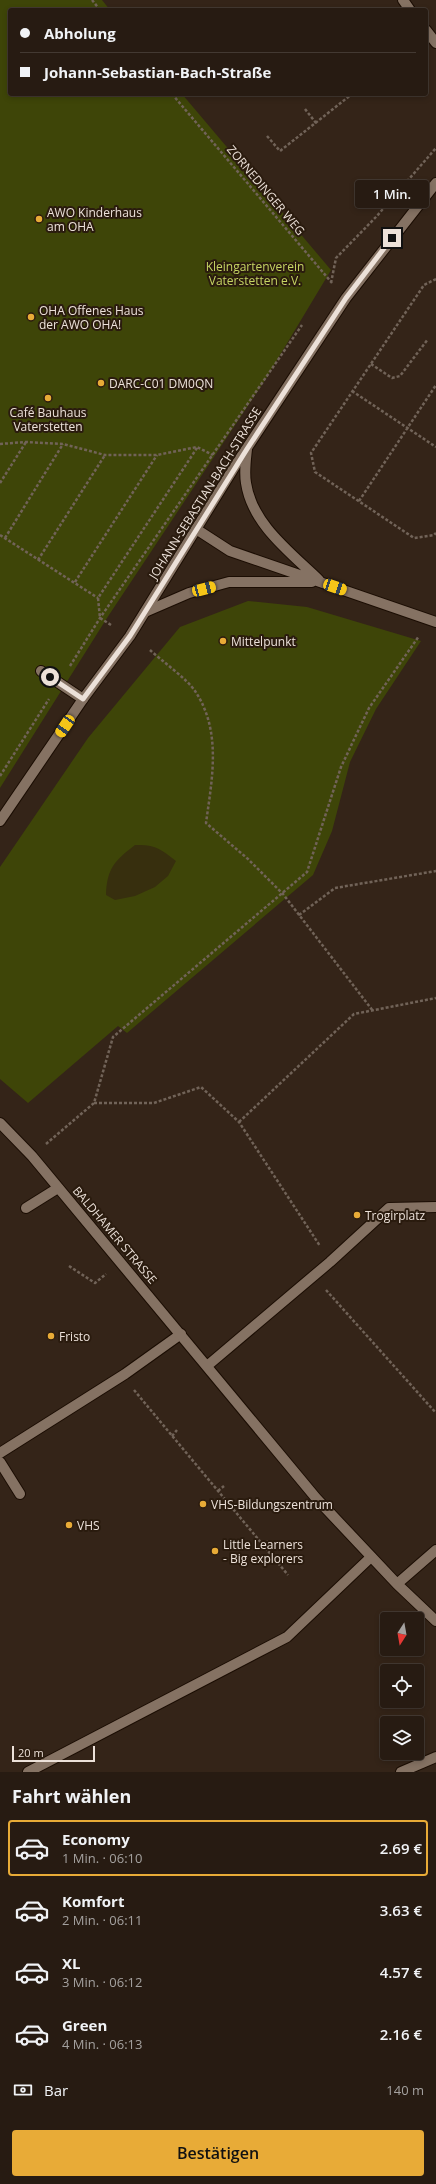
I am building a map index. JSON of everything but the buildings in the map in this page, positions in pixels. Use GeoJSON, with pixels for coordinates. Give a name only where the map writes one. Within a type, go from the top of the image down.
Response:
{"type":"FeatureCollection","features":[{"type":"Feature","properties":{"kind":"street"},"geometry":{"type":"LineString","coordinates":[[402,0],[408,8]]}},
{"type":"Feature","properties":{"kind":"street"},"geometry":{"type":"LineString","coordinates":[[428,33],[436,43]]}},
{"type":"Feature","properties":{"kind":"street","name":"JOHANN-SEBASTIAN-BACH-STRASSE"},"geometry":{"type":"LineString","coordinates":[[0,821],[83,699],[128,638],[235,466],[346,298],[436,183]]}},
{"type":"Feature","properties":{"kind":"street"},"geometry":{"type":"LineString","coordinates":[[247,449],[246,482],[256,515],[279,541],[322,583]]}},
{"type":"Feature","properties":{"kind":"street"},"geometry":{"type":"LineString","coordinates":[[196,529],[230,551],[433,621]]}},
{"type":"Feature","properties":{"kind":"street"},"geometry":{"type":"LineString","coordinates":[[145,612],[189,593],[229,582],[322,583]]}},
{"type":"Feature","properties":{"kind":"street"},"geometry":{"type":"LineString","coordinates":[[41,670],[83,699]]}},
{"type":"Feature","properties":{"kind":"street","name":"BALDHAMER STRASSE"},"geometry":{"type":"LineString","coordinates":[[0,1122],[32,1156],[316,1498],[397,1584],[436,1621]]}},
{"type":"Feature","properties":{"kind":"street"},"geometry":{"type":"LineString","coordinates":[[26,1208],[58,1188]]}},
{"type":"Feature","properties":{"kind":"street"},"geometry":{"type":"LineString","coordinates":[[207,1366],[330,1262],[389,1208],[436,1206]]}},
{"type":"Feature","properties":{"kind":"street"},"geometry":{"type":"LineString","coordinates":[[0,1452],[124,1374],[181,1334]]}},
{"type":"Feature","properties":{"kind":"street"},"geometry":{"type":"LineString","coordinates":[[0,1462],[20,1494]]}},
{"type":"Feature","properties":{"kind":"street"},"geometry":{"type":"LineString","coordinates":[[397,1584],[436,1550]]}},
{"type":"Feature","properties":{"kind":"street"},"geometry":{"type":"LineString","coordinates":[[28,1772],[288,1637],[371,1557]]}},
{"type":"Feature","properties":{"kind":"street"},"geometry":{"type":"LineString","coordinates":[[401,1772],[436,1757]]}},
{"type":"Feature","properties":{"kind":"path"},"geometry":{"type":"LineString","coordinates":[[92,0],[98,8]]}},
{"type":"Feature","properties":{"kind":"path","name":"ZORNEDINGER WEG"},"geometry":{"type":"LineString","coordinates":[[174,96],[346,298]]}},
{"type":"Feature","properties":{"kind":"path"},"geometry":{"type":"LineString","coordinates":[[267,136],[280,151],[350,96]]}},
{"type":"Feature","properties":{"kind":"path"},"geometry":{"type":"LineString","coordinates":[[305,109],[316,123]]}},
{"type":"Feature","properties":{"kind":"path"},"geometry":{"type":"LineString","coordinates":[[327,288],[332,282],[336,258],[376,217],[436,148]]}},
{"type":"Feature","properties":{"kind":"path"},"geometry":{"type":"LineString","coordinates":[[436,280],[424,285],[312,453],[314,472],[414,538],[434,535],[436,533]]}},
{"type":"Feature","properties":{"kind":"path"},"geometry":{"type":"LineString","coordinates":[[0,776],[100,618],[305,320]]}},
{"type":"Feature","properties":{"kind":"path"},"geometry":{"type":"LineString","coordinates":[[370,364],[392,378],[400,376],[428,339]]}},
{"type":"Feature","properties":{"kind":"path"},"geometry":{"type":"LineString","coordinates":[[359,501],[436,385]]}},
{"type":"Feature","properties":{"kind":"path"},"geometry":{"type":"LineString","coordinates":[[352,391],[436,447]]}},
{"type":"Feature","properties":{"kind":"path"},"geometry":{"type":"LineString","coordinates":[[0,444],[26,442],[63,444],[105,455],[157,455],[197,448],[235,466]]}},
{"type":"Feature","properties":{"kind":"path"},"geometry":{"type":"LineString","coordinates":[[0,483],[26,442]]}},
{"type":"Feature","properties":{"kind":"path"},"geometry":{"type":"LineString","coordinates":[[5,538],[63,444]]}},
{"type":"Feature","properties":{"kind":"path"},"geometry":{"type":"LineString","coordinates":[[100,618],[98,598],[197,448]]}},
{"type":"Feature","properties":{"kind":"path"},"geometry":{"type":"LineString","coordinates":[[38,560],[105,455]]}},
{"type":"Feature","properties":{"kind":"path"},"geometry":{"type":"LineString","coordinates":[[75,582],[157,455]]}},
{"type":"Feature","properties":{"kind":"path"},"geometry":{"type":"LineString","coordinates":[[0,535],[98,598]]}},
{"type":"Feature","properties":{"kind":"path"},"geometry":{"type":"LineString","coordinates":[[100,618],[111,625]]}},
{"type":"Feature","properties":{"kind":"path"},"geometry":{"type":"LineString","coordinates":[[56,1136],[94,1103],[113,1037],[283,894],[307,872],[341,767],[369,708],[433,621]]}},
{"type":"Feature","properties":{"kind":"path"},"geometry":{"type":"LineString","coordinates":[[150,650],[195,691],[211,725],[214,764],[206,823],[248,859],[283,894],[373,1011]]}},
{"type":"Feature","properties":{"kind":"path"},"geometry":{"type":"LineString","coordinates":[[299,915],[335,888],[436,871]]}},
{"type":"Feature","properties":{"kind":"path"},"geometry":{"type":"LineString","coordinates":[[239,1122],[354,1014],[436,998]]}},
{"type":"Feature","properties":{"kind":"path"},"geometry":{"type":"LineString","coordinates":[[94,1103],[154,1102],[201,1087],[239,1122],[330,1262]]}},
{"type":"Feature","properties":{"kind":"path"},"geometry":{"type":"LineString","coordinates":[[69,1266],[95,1283]]}},
{"type":"Feature","properties":{"kind":"path"},"geometry":{"type":"LineString","coordinates":[[313,1276],[436,1413]]}},
{"type":"Feature","properties":{"kind":"path"},"geometry":{"type":"LineString","coordinates":[[137,1394],[288,1575]]}},
{"type":"Feature","properties":{"kind":"path"},"geometry":{"type":"LineString","coordinates":[[172,1436],[178,1430]]}},
{"type":"Feature","properties":{"kind":"path"},"geometry":{"type":"LineString","coordinates":[[218,1491],[224,1486]]}},
{"type":"Feature","properties":{"kind":"path"},"geometry":{"type":"LineString","coordinates":[[264,1545],[268,1540]]}},
{"type":"Feature","properties":{"kind":"green space","name":"Kleingartenverein Vaterstetten e.V."},"geometry":{"type":"Polygon","coordinates":[[[0,0],[102,0],[108,8],[8,8],[8,96],[184,96],[331,270],[265,380],[107,618],[0,788],[0,0]]]}},
{"type":"Feature","properties":{"kind":"green space"},"geometry":{"type":"Polygon","coordinates":[[[248,601],[307,607],[421,641],[376,709],[350,762],[332,831],[313,875],[127,1033],[118,1026],[28,1103],[0,1079],[0,867],[88,738],[180,627],[248,601]]]}},
{"type":"Feature","properties":{"kind":"sand"},"geometry":{"type":"Polygon","coordinates":[[[135,845],[153,846],[166,853],[176,861],[168,876],[155,887],[135,896],[115,900],[106,895],[110,872],[117,861],[135,845]]]}},
{"type":"Feature","properties":{"kind":"place","name":"AWO Kinderhaus am OHA"},"geometry":{"type":"Point","coordinates":[39,219]}},
{"type":"Feature","properties":{"kind":"place","name":"OHA Offenes Haus der AWO OHA!"},"geometry":{"type":"Point","coordinates":[31,317]}},
{"type":"Feature","properties":{"kind":"place","name":"DARC-C01 DM0QN"},"geometry":{"type":"Point","coordinates":[101,383]}},
{"type":"Feature","properties":{"kind":"place","name":"Café Bauhaus Vaterstetten"},"geometry":{"type":"Point","coordinates":[48,398]}},
{"type":"Feature","properties":{"kind":"place","name":"Mittelpunkt"},"geometry":{"type":"Point","coordinates":[223,641]}},
{"type":"Feature","properties":{"kind":"place","name":"Trogirplatz"},"geometry":{"type":"Point","coordinates":[357,1215]}},
{"type":"Feature","properties":{"kind":"place","name":"Fristo"},"geometry":{"type":"Point","coordinates":[51,1336]}},
{"type":"Feature","properties":{"kind":"place","name":"VHS-Bildungszentrum"},"geometry":{"type":"Point","coordinates":[203,1504]}},
{"type":"Feature","properties":{"kind":"place","name":"VHS"},"geometry":{"type":"Point","coordinates":[69,1525]}},
{"type":"Feature","properties":{"kind":"place","name":"Little Learners - Big explorers"},"geometry":{"type":"Point","coordinates":[215,1551]}},
{"type":"Feature","properties":{"kind":"route"},"geometry":{"type":"LineString","coordinates":[[50,677],[83,699],[130,636],[235,466],[346,298],[392,238]]}}]}
